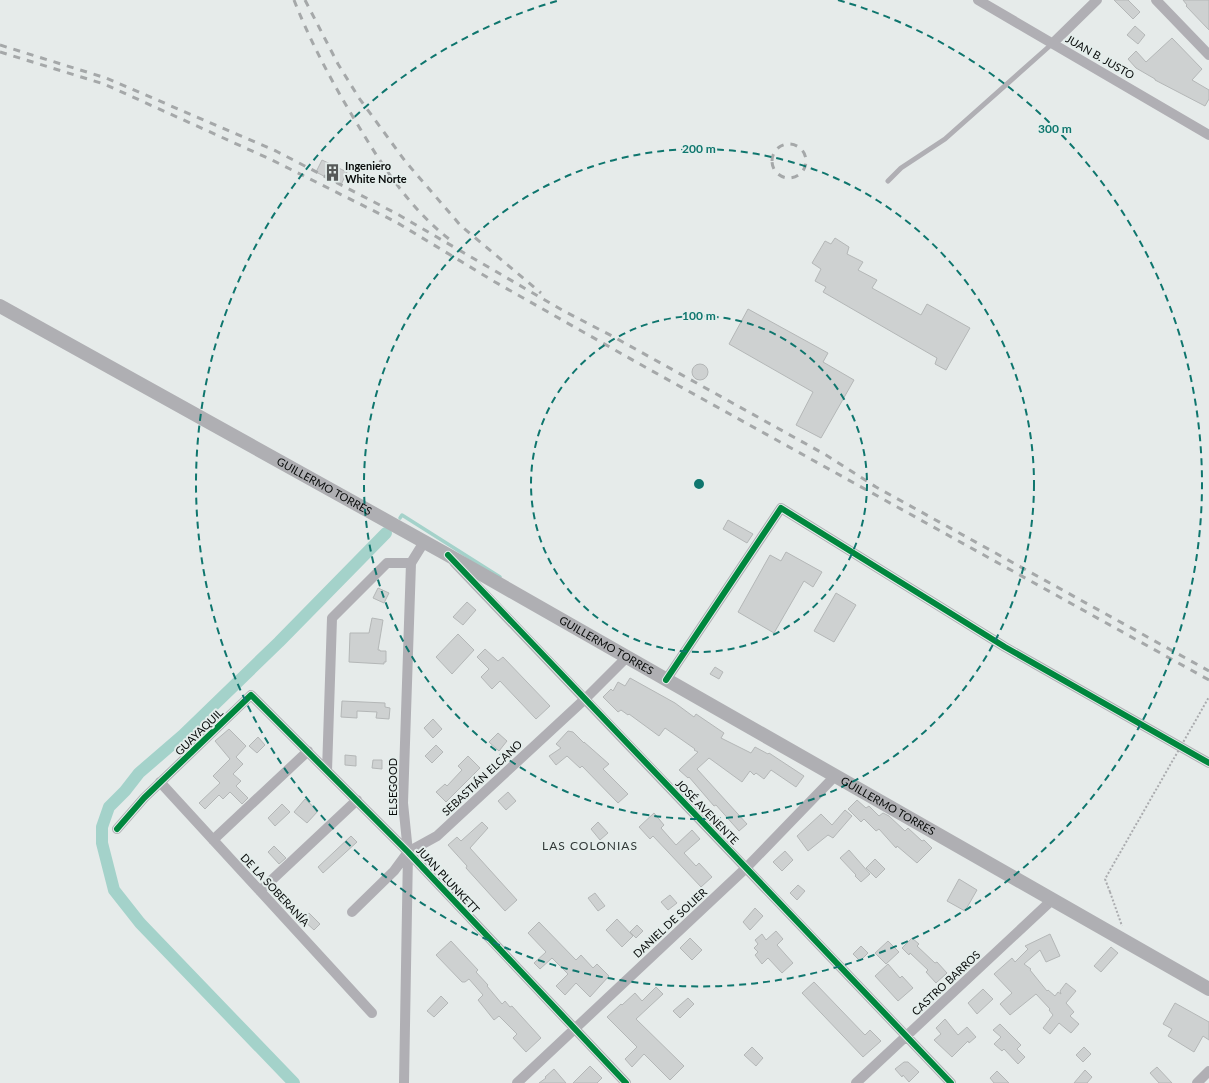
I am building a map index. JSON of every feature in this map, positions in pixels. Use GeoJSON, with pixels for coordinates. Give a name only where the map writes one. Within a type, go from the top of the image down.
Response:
{"type":"FeatureCollection","features":[{"type":"Feature","properties":{"kind":"main road","name":"GUILLERMO TORRES"},"geometry":{"type":"LineString","coordinates":[[0,306],[448,555],[1209,989]]}},
{"type":"Feature","properties":{"kind":"street","name":"JUAN B. JUSTO"},"geometry":{"type":"LineString","coordinates":[[978,0],[1209,135]]}},
{"type":"Feature","properties":{"kind":"street"},"geometry":{"type":"LineString","coordinates":[[1053,43],[1097,0]]}},
{"type":"Feature","properties":{"kind":"street"},"geometry":{"type":"LineString","coordinates":[[1156,0],[1209,56]]}},
{"type":"Feature","properties":{"kind":"street"},"geometry":{"type":"LineString","coordinates":[[666,680],[781,508],[1005,647],[1209,763]]}},
{"type":"Feature","properties":{"kind":"street","name":"ELSEGOOD"},"geometry":{"type":"LineString","coordinates":[[404,1083],[408,852],[403,804],[411,563],[424,542]]}},
{"type":"Feature","properties":{"kind":"street","name":"JOSÉ AVENENTE"},"geometry":{"type":"LineString","coordinates":[[448,555],[951,1083]]}},
{"type":"Feature","properties":{"kind":"street"},"geometry":{"type":"LineString","coordinates":[[327,771],[332,618],[387,563],[411,563]]}},
{"type":"Feature","properties":{"kind":"street","name":"SEBASTIÁN ELCANO"},"geometry":{"type":"LineString","coordinates":[[352,912],[394,871],[408,852],[437,836],[585,700],[627,658]]}},
{"type":"Feature","properties":{"kind":"street","name":"JUAN PLUNKETT"},"geometry":{"type":"LineString","coordinates":[[251,695],[408,852],[626,1083]]}},
{"type":"Feature","properties":{"kind":"street","name":"GUAYAQUIL"},"geometry":{"type":"LineString","coordinates":[[160,782],[251,695]]}},
{"type":"Feature","properties":{"kind":"street"},"geometry":{"type":"LineString","coordinates":[[213,840],[308,751]]}},
{"type":"Feature","properties":{"kind":"street","name":"DANIEL DE SOLIER"},"geometry":{"type":"LineString","coordinates":[[517,1083],[746,868],[835,776]]}},
{"type":"Feature","properties":{"kind":"street"},"geometry":{"type":"LineString","coordinates":[[117,829],[160,782]]}},
{"type":"Feature","properties":{"kind":"street","name":"DE LA SOBERANÍA"},"geometry":{"type":"LineString","coordinates":[[160,782],[372,1013]]}},
{"type":"Feature","properties":{"kind":"street"},"geometry":{"type":"LineString","coordinates":[[260,891],[357,800]]}},
{"type":"Feature","properties":{"kind":"street","name":"CASTRO BARROS"},"geometry":{"type":"LineString","coordinates":[[856,1083],[1052,900]]}},
{"type":"Feature","properties":{"kind":"street"},"geometry":{"type":"LineString","coordinates":[[1197,1083],[1209,1071]]}},
{"type":"Feature","properties":{"kind":"lane"},"geometry":{"type":"LineString","coordinates":[[888,181],[901,168],[945,139],[1053,43]]}},
{"type":"Feature","properties":{"kind":"path"},"geometry":{"type":"LineString","coordinates":[[1119,938],[1123,928],[1105,879],[1209,697]]}},
{"type":"Feature","properties":{"kind":"building"},"geometry":{"type":"Polygon","coordinates":[[[1114,0],[1128,0],[1140,12],[1133,19],[1114,0]]]}},
{"type":"Feature","properties":{"kind":"building"},"geometry":{"type":"Polygon","coordinates":[[[1183,0],[1209,0],[1209,30],[1186,6],[1187,5],[1183,0]]]}},
{"type":"Feature","properties":{"kind":"building"},"geometry":{"type":"Polygon","coordinates":[[[1135,26],[1145,35],[1138,44],[1127,35],[1135,26]]]}},
{"type":"Feature","properties":{"kind":"building"},"geometry":{"type":"Polygon","coordinates":[[[1172,38],[1202,69],[1192,80],[1209,90],[1209,99],[1205,106],[1155,80],[1136,68],[1128,59],[1136,51],[1146,62],[1172,38]]]}},
{"type":"Feature","properties":{"kind":"building","name":"Ingeniero White Norte"},"geometry":{"type":"Polygon","coordinates":[[[322,160],[347,172],[341,185],[316,172],[322,160]]]}},
{"type":"Feature","properties":{"kind":"building"},"geometry":{"type":"Polygon","coordinates":[[[835,238],[849,247],[847,254],[863,262],[858,270],[877,280],[872,288],[921,315],[927,304],[970,328],[946,370],[935,364],[937,358],[823,292],[826,287],[815,281],[821,269],[812,263],[825,241],[831,244],[835,238]]]}},
{"type":"Feature","properties":{"kind":"building"},"geometry":{"type":"Polygon","coordinates":[[[748,309],[828,353],[823,362],[854,380],[821,438],[796,425],[813,392],[729,344],[748,309]]]}},
{"type":"Feature","properties":{"kind":"building"},"geometry":{"type":"Polygon","coordinates":[[[697,364],[703,364],[708,369],[706,378],[703,380],[697,380],[692,375],[692,369],[697,364]]]}},
{"type":"Feature","properties":{"kind":"building"},"geometry":{"type":"Polygon","coordinates":[[[728,520],[753,534],[747,543],[723,529],[728,520]]]}},
{"type":"Feature","properties":{"kind":"building"},"geometry":{"type":"Polygon","coordinates":[[[786,552],[822,572],[813,587],[804,581],[774,633],[738,612],[770,555],[781,561],[786,552]]]}},
{"type":"Feature","properties":{"kind":"building"},"geometry":{"type":"Polygon","coordinates":[[[378,588],[389,593],[384,603],[373,598],[378,588]]]}},
{"type":"Feature","properties":{"kind":"building"},"geometry":{"type":"Polygon","coordinates":[[[836,593],[856,605],[834,642],[814,631],[836,593]]]}},
{"type":"Feature","properties":{"kind":"building"},"geometry":{"type":"Polygon","coordinates":[[[467,602],[476,610],[463,625],[453,617],[467,602]]]}},
{"type":"Feature","properties":{"kind":"building"},"geometry":{"type":"Polygon","coordinates":[[[372,618],[383,620],[378,650],[386,651],[386,662],[384,662],[384,664],[349,662],[350,633],[369,633],[372,618]]]}},
{"type":"Feature","properties":{"kind":"building"},"geometry":{"type":"Polygon","coordinates":[[[458,634],[474,650],[452,674],[436,657],[458,634]]]}},
{"type":"Feature","properties":{"kind":"building"},"geometry":{"type":"Polygon","coordinates":[[[485,649],[498,661],[503,657],[550,706],[536,719],[500,681],[492,689],[481,677],[489,669],[477,657],[485,649]]]}},
{"type":"Feature","properties":{"kind":"building"},"geometry":{"type":"Polygon","coordinates":[[[715,667],[723,672],[719,679],[710,674],[715,667]]]}},
{"type":"Feature","properties":{"kind":"building"},"geometry":{"type":"Polygon","coordinates":[[[630,678],[675,703],[694,717],[696,714],[724,733],[721,738],[751,753],[755,747],[768,754],[769,753],[804,776],[796,787],[771,770],[764,779],[756,773],[754,775],[750,771],[742,782],[709,758],[697,769],[747,824],[739,831],[716,805],[714,806],[689,777],[688,778],[679,770],[698,752],[694,750],[695,749],[665,728],[659,736],[629,714],[628,715],[621,710],[618,712],[603,697],[611,689],[613,691],[618,682],[625,686],[630,678]]]}},
{"type":"Feature","properties":{"kind":"building"},"geometry":{"type":"Polygon","coordinates":[[[342,701],[385,703],[385,707],[390,708],[389,719],[376,718],[377,712],[357,711],[357,718],[341,717],[342,701]]]}},
{"type":"Feature","properties":{"kind":"building"},"geometry":{"type":"Polygon","coordinates":[[[433,719],[442,729],[433,738],[424,728],[433,719]]]}},
{"type":"Feature","properties":{"kind":"building"},"geometry":{"type":"Polygon","coordinates":[[[229,729],[246,746],[236,757],[243,764],[233,774],[241,781],[236,786],[248,798],[242,804],[230,792],[223,799],[219,795],[205,809],[199,803],[220,783],[213,776],[230,759],[215,741],[229,729]]]}},
{"type":"Feature","properties":{"kind":"building"},"geometry":{"type":"Polygon","coordinates":[[[568,731],[573,732],[609,764],[603,769],[628,794],[618,803],[582,766],[580,768],[567,756],[556,765],[549,756],[561,748],[556,744],[568,731]]]}},
{"type":"Feature","properties":{"kind":"building"},"geometry":{"type":"Polygon","coordinates":[[[498,733],[507,741],[499,751],[489,742],[498,733]]]}},
{"type":"Feature","properties":{"kind":"building"},"geometry":{"type":"Polygon","coordinates":[[[258,737],[265,745],[257,753],[249,746],[258,737]]]}},
{"type":"Feature","properties":{"kind":"building"},"geometry":{"type":"Polygon","coordinates":[[[436,745],[443,752],[432,763],[425,756],[436,745]]]}},
{"type":"Feature","properties":{"kind":"building"},"geometry":{"type":"Polygon","coordinates":[[[345,755],[356,756],[356,766],[345,765],[345,755]]]}},
{"type":"Feature","properties":{"kind":"building"},"geometry":{"type":"Polygon","coordinates":[[[468,756],[480,768],[446,802],[436,792],[445,784],[447,786],[462,770],[458,766],[468,756]]]}},
{"type":"Feature","properties":{"kind":"building"},"geometry":{"type":"Polygon","coordinates":[[[373,760],[382,760],[382,769],[372,768],[373,760]]]}},
{"type":"Feature","properties":{"kind":"building"},"geometry":{"type":"Polygon","coordinates":[[[508,792],[516,801],[506,810],[498,801],[508,792]]]}},
{"type":"Feature","properties":{"kind":"building"},"geometry":{"type":"Polygon","coordinates":[[[305,799],[318,811],[307,823],[294,812],[305,799]]]}},
{"type":"Feature","properties":{"kind":"building"},"geometry":{"type":"Polygon","coordinates":[[[857,800],[866,808],[869,806],[879,816],[883,813],[889,816],[905,831],[908,828],[932,848],[917,863],[897,846],[896,848],[879,829],[876,831],[864,819],[861,822],[848,809],[857,800]]]}},
{"type":"Feature","properties":{"kind":"building"},"geometry":{"type":"Polygon","coordinates":[[[282,804],[290,812],[275,826],[268,818],[282,804]]]}},
{"type":"Feature","properties":{"kind":"building"},"geometry":{"type":"Polygon","coordinates":[[[845,810],[852,816],[833,838],[828,835],[808,851],[797,836],[821,814],[832,825],[845,810]]]}},
{"type":"Feature","properties":{"kind":"building"},"geometry":{"type":"Polygon","coordinates":[[[654,813],[664,825],[661,828],[676,845],[692,830],[700,839],[684,853],[696,866],[699,863],[712,877],[701,887],[653,836],[650,839],[639,827],[654,813]]]}},
{"type":"Feature","properties":{"kind":"building"},"geometry":{"type":"Polygon","coordinates":[[[482,822],[488,828],[470,848],[517,900],[505,911],[466,868],[467,866],[448,845],[457,837],[461,841],[482,822]]]}},
{"type":"Feature","properties":{"kind":"building"},"geometry":{"type":"Polygon","coordinates":[[[598,822],[608,833],[600,840],[591,829],[598,822]]]}},
{"type":"Feature","properties":{"kind":"building"},"geometry":{"type":"Polygon","coordinates":[[[351,836],[357,842],[323,873],[318,867],[351,836]]]}},
{"type":"Feature","properties":{"kind":"building"},"geometry":{"type":"Polygon","coordinates":[[[274,846],[286,858],[279,864],[268,852],[274,846]]]}},
{"type":"Feature","properties":{"kind":"building"},"geometry":{"type":"Polygon","coordinates":[[[849,850],[870,874],[861,882],[840,858],[849,850]]]}},
{"type":"Feature","properties":{"kind":"building"},"geometry":{"type":"Polygon","coordinates":[[[785,851],[793,860],[782,871],[773,862],[785,851]]]}},
{"type":"Feature","properties":{"kind":"building"},"geometry":{"type":"Polygon","coordinates":[[[875,859],[885,869],[876,878],[866,868],[875,859]]]}},
{"type":"Feature","properties":{"kind":"building"},"geometry":{"type":"Polygon","coordinates":[[[959,879],[977,890],[965,911],[947,901],[959,879]]]}},
{"type":"Feature","properties":{"kind":"building"},"geometry":{"type":"Polygon","coordinates":[[[798,885],[805,891],[797,900],[790,893],[798,885]]]}},
{"type":"Feature","properties":{"kind":"building"},"geometry":{"type":"Polygon","coordinates":[[[595,893],[605,906],[598,911],[588,898],[595,893]]]}},
{"type":"Feature","properties":{"kind":"building"},"geometry":{"type":"Polygon","coordinates":[[[670,895],[677,903],[668,910],[661,902],[670,895]]]}},
{"type":"Feature","properties":{"kind":"building"},"geometry":{"type":"Polygon","coordinates":[[[755,908],[763,916],[750,930],[743,922],[755,908]]]}},
{"type":"Feature","properties":{"kind":"building"},"geometry":{"type":"Polygon","coordinates":[[[309,913],[320,924],[314,930],[302,919],[309,913]]]}},
{"type":"Feature","properties":{"kind":"building"},"geometry":{"type":"Polygon","coordinates":[[[617,919],[633,936],[622,947],[606,930],[617,919]]]}},
{"type":"Feature","properties":{"kind":"building"},"geometry":{"type":"Polygon","coordinates":[[[539,922],[576,960],[581,955],[593,968],[597,964],[609,976],[590,997],[576,983],[565,995],[556,986],[568,974],[552,958],[540,969],[534,963],[546,952],[528,933],[539,922]]]}},
{"type":"Feature","properties":{"kind":"building"},"geometry":{"type":"Polygon","coordinates":[[[637,925],[643,931],[636,938],[630,932],[637,925]]]}},
{"type":"Feature","properties":{"kind":"building"},"geometry":{"type":"Polygon","coordinates":[[[776,931],[783,939],[777,945],[793,963],[782,973],[768,958],[762,964],[755,955],[758,952],[754,948],[758,944],[755,940],[762,934],[766,940],[776,931]]]}},
{"type":"Feature","properties":{"kind":"building"},"geometry":{"type":"Polygon","coordinates":[[[1050,934],[1060,956],[1046,962],[1040,950],[1024,964],[1031,969],[1030,970],[1047,991],[1048,990],[1055,996],[1058,992],[1061,994],[1060,991],[1066,983],[1076,991],[1066,1003],[1074,1012],[1070,1016],[1079,1024],[1071,1033],[1059,1023],[1050,1034],[1043,1028],[1053,1015],[1049,1010],[1050,1009],[1036,994],[1010,1015],[1000,1004],[1012,993],[994,974],[1012,958],[1015,962],[1028,949],[1025,946],[1050,934]]]}},
{"type":"Feature","properties":{"kind":"building"},"geometry":{"type":"Polygon","coordinates":[[[690,938],[702,950],[692,960],[680,948],[690,938]]]}},
{"type":"Feature","properties":{"kind":"building"},"geometry":{"type":"Polygon","coordinates":[[[912,938],[919,944],[917,946],[935,963],[937,962],[947,973],[936,983],[926,972],[928,970],[910,953],[909,955],[902,948],[912,938]]]}},
{"type":"Feature","properties":{"kind":"building"},"geometry":{"type":"Polygon","coordinates":[[[451,941],[478,970],[476,972],[502,1004],[505,1001],[510,1007],[512,1006],[541,1038],[526,1052],[513,1038],[517,1034],[499,1016],[494,1020],[478,1000],[483,995],[469,979],[462,982],[436,955],[451,941]]]}},
{"type":"Feature","properties":{"kind":"building"},"geometry":{"type":"Polygon","coordinates":[[[888,941],[899,952],[886,964],[875,953],[888,941]]]}},
{"type":"Feature","properties":{"kind":"building"},"geometry":{"type":"Polygon","coordinates":[[[861,946],[868,953],[860,961],[853,954],[861,946]]]}},
{"type":"Feature","properties":{"kind":"building"},"geometry":{"type":"Polygon","coordinates":[[[1111,947],[1118,953],[1101,972],[1094,966],[1111,947]]]}},
{"type":"Feature","properties":{"kind":"building"},"geometry":{"type":"Polygon","coordinates":[[[888,964],[900,978],[902,976],[913,988],[898,1001],[875,976],[888,964]]]}},
{"type":"Feature","properties":{"kind":"building"},"geometry":{"type":"Polygon","coordinates":[[[814,982],[865,1035],[870,1030],[881,1041],[863,1057],[802,993],[814,982]]]}},
{"type":"Feature","properties":{"kind":"building"},"geometry":{"type":"Polygon","coordinates":[[[656,987],[663,994],[636,1019],[684,1066],[670,1080],[644,1054],[632,1067],[625,1059],[637,1047],[607,1017],[635,993],[642,1001],[656,987]]]}},
{"type":"Feature","properties":{"kind":"building"},"geometry":{"type":"Polygon","coordinates":[[[983,989],[993,999],[977,1014],[968,1003],[983,989]]]}},
{"type":"Feature","properties":{"kind":"building"},"geometry":{"type":"Polygon","coordinates":[[[441,996],[448,1003],[434,1017],[427,1011],[441,996]]]}},
{"type":"Feature","properties":{"kind":"building"},"geometry":{"type":"Polygon","coordinates":[[[688,998],[694,1004],[680,1018],[673,1011],[688,998]]]}},
{"type":"Feature","properties":{"kind":"building"},"geometry":{"type":"Polygon","coordinates":[[[1175,1003],[1209,1022],[1209,1040],[1203,1036],[1194,1052],[1168,1036],[1172,1029],[1163,1024],[1175,1003]]]}},
{"type":"Feature","properties":{"kind":"building"},"geometry":{"type":"Polygon","coordinates":[[[945,1019],[958,1035],[967,1027],[976,1037],[969,1043],[968,1041],[952,1057],[934,1040],[941,1034],[936,1028],[945,1019]]]}},
{"type":"Feature","properties":{"kind":"building"},"geometry":{"type":"Polygon","coordinates":[[[1000,1024],[1021,1045],[1017,1049],[1025,1057],[1018,1064],[1004,1049],[1002,1051],[994,1044],[1001,1037],[993,1030],[1000,1024]]]}},
{"type":"Feature","properties":{"kind":"building"},"geometry":{"type":"Polygon","coordinates":[[[752,1047],[763,1058],[756,1066],[744,1055],[752,1047]]]}},
{"type":"Feature","properties":{"kind":"building"},"geometry":{"type":"Polygon","coordinates":[[[1084,1047],[1091,1054],[1083,1062],[1076,1055],[1084,1047]]]}},
{"type":"Feature","properties":{"kind":"building"},"geometry":{"type":"Polygon","coordinates":[[[904,1062],[908,1062],[919,1072],[909,1082],[895,1069],[904,1062]]]}},
{"type":"Feature","properties":{"kind":"building"},"geometry":{"type":"Polygon","coordinates":[[[590,1066],[602,1078],[597,1083],[573,1083],[590,1066]]]}},
{"type":"Feature","properties":{"kind":"building"},"geometry":{"type":"Polygon","coordinates":[[[1157,1067],[1172,1083],[1159,1083],[1150,1073],[1157,1067]]]}},
{"type":"Feature","properties":{"kind":"building"},"geometry":{"type":"Polygon","coordinates":[[[554,1069],[566,1083],[539,1083],[546,1078],[545,1077],[554,1069]]]}},
{"type":"Feature","properties":{"kind":"building"},"geometry":{"type":"Polygon","coordinates":[[[1085,1070],[1092,1077],[1087,1083],[1074,1083],[1085,1070]]]}},
{"type":"Feature","properties":{"kind":"building"},"geometry":{"type":"Polygon","coordinates":[[[997,1071],[1009,1083],[994,1083],[990,1078],[997,1071]]]}},
{"type":"Feature","properties":{"kind":"waterway"},"geometry":{"type":"LineString","coordinates":[[400,518],[402,515],[500,577]]}},
{"type":"Feature","properties":{"kind":"waterway"},"geometry":{"type":"LineString","coordinates":[[294,1083],[140,923],[114,890],[102,843],[102,827],[109,807],[125,791],[139,773],[183,735],[279,642],[386,533]]}},
{"type":"Feature","properties":{"kind":"railway"},"geometry":{"type":"LineString","coordinates":[[294,0],[329,75],[384,167],[407,198],[449,239]]}},
{"type":"Feature","properties":{"kind":"railway"},"geometry":{"type":"LineString","coordinates":[[305,0],[338,64],[359,98],[405,161],[461,226],[541,293]]}},
{"type":"Feature","properties":{"kind":"railway"},"geometry":{"type":"LineString","coordinates":[[0,45],[106,78],[276,151],[399,215],[562,310],[612,336],[826,455],[876,487],[1209,671]]}},
{"type":"Feature","properties":{"kind":"railway"},"geometry":{"type":"LineString","coordinates":[[0,52],[104,84],[272,160],[396,222],[495,282],[645,367],[1209,680]]}},
{"type":"Feature","properties":{"kind":"railway"},"geometry":{"type":"LineString","coordinates":[[786,144],[792,144],[796,145],[803,151],[806,161],[805,168],[799,175],[792,178],[786,178],[782,177],[775,171],[772,164],[772,158],[773,154],[779,147],[786,144]]}},
{"type":"Feature","properties":{"kind":"cycle path"},"geometry":{"type":"LineString","coordinates":[[666,680],[781,508],[1005,647],[1209,763]]}},
{"type":"Feature","properties":{"kind":"cycle path"},"geometry":{"type":"LineString","coordinates":[[448,555],[951,1083]]}},
{"type":"Feature","properties":{"kind":"cycle path"},"geometry":{"type":"LineString","coordinates":[[117,829],[144,798],[251,695],[408,852],[626,1083]]}},
{"type":"Feature","properties":{"kind":"place","name":"Ingeniero White Norte"},"geometry":{"type":"Point","coordinates":[332,172]}},
{"type":"Feature","properties":{"kind":"district","name":"LAS COLONIAS"},"geometry":{"type":"Point","coordinates":[590,846]}}]}
